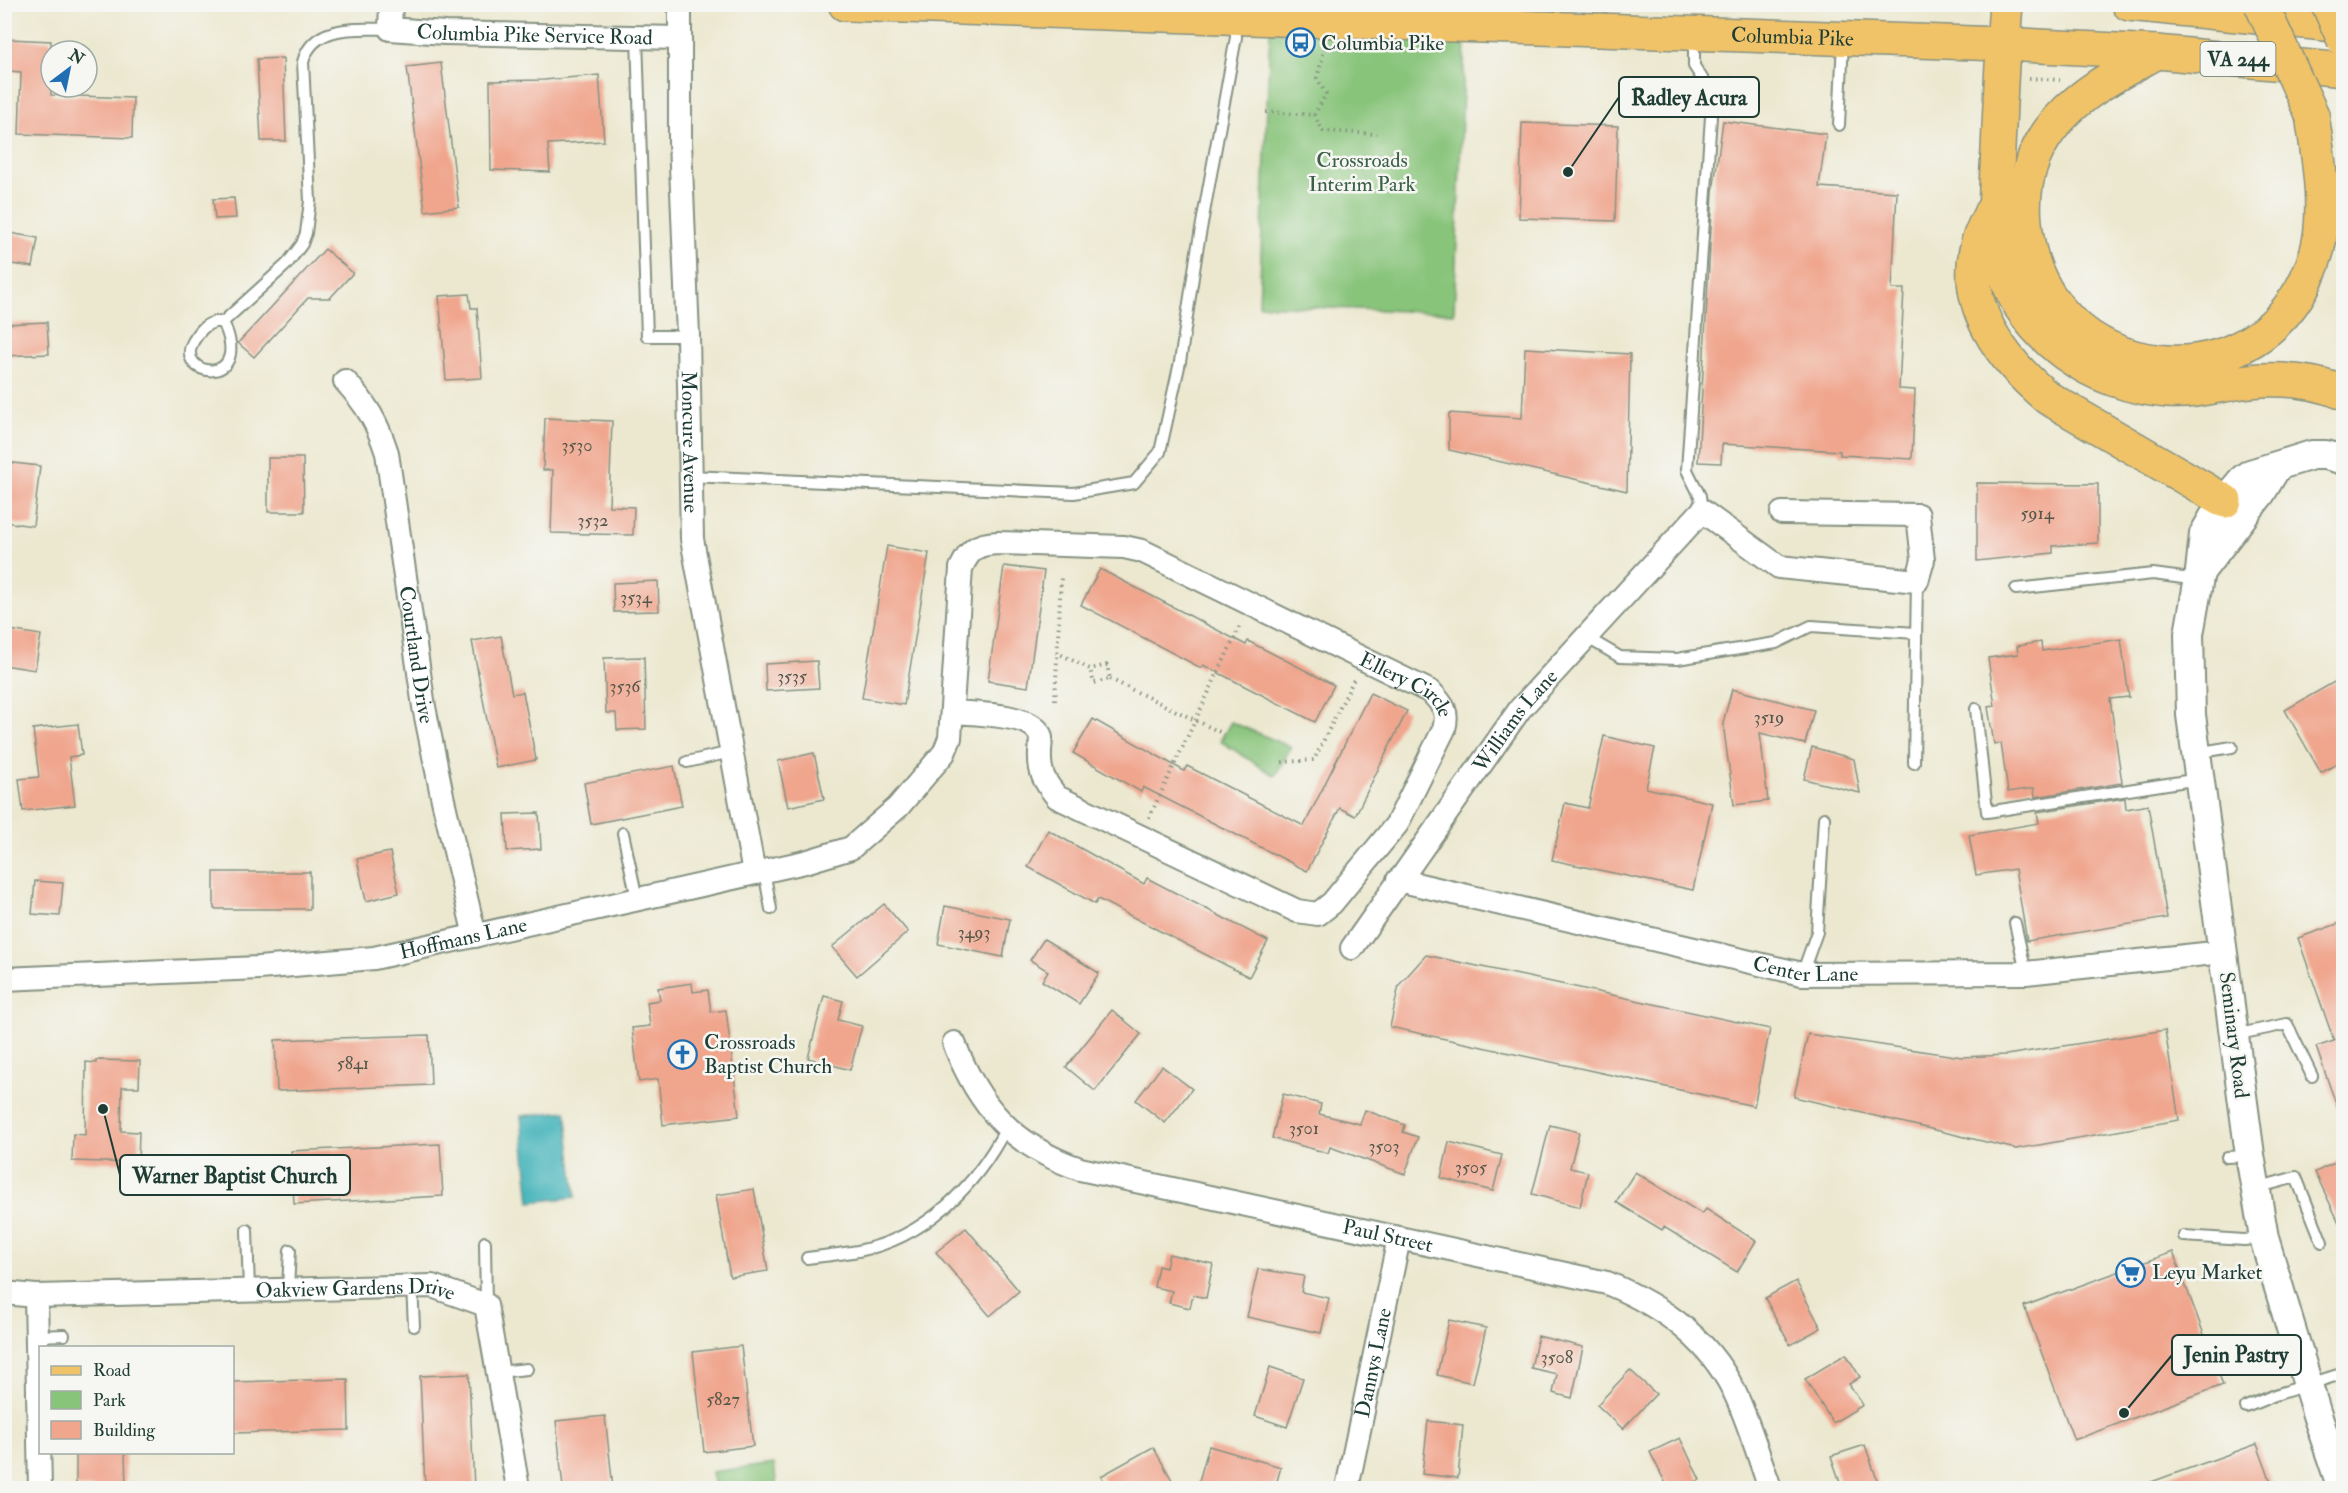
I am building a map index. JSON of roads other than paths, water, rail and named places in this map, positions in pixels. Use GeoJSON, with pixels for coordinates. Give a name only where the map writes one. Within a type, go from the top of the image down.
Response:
{"type":"FeatureCollection","features":[{"type":"Feature","properties":{"kind":"main road","name":"Columbia Pike"},"geometry":{"type":"LineString","coordinates":[[845,4],[1235,18],[1379,18],[1694,33],[2002,44],[2157,52],[2343,70]]}},
{"type":"Feature","properties":{"kind":"main road"},"geometry":{"type":"LineString","coordinates":[[2006,4],[2002,44],[1996,232],[2002,263],[2009,283],[2024,311],[2049,340],[2074,361],[2104,377],[2148,389],[2170,392],[2204,390],[2250,381],[2283,380],[2330,388],[2343,393]]}},
{"type":"Feature","properties":{"kind":"main road","name":"VA 244"},"geometry":{"type":"LineString","coordinates":[[2129,4],[2343,26]]}},
{"type":"Feature","properties":{"kind":"main road"},"geometry":{"type":"LineString","coordinates":[[2261,4],[2342,181]]}},
{"type":"Feature","properties":{"kind":"main road"},"geometry":{"type":"LineString","coordinates":[[2328,4],[2343,40]]}},
{"type":"Feature","properties":{"kind":"main road"},"geometry":{"type":"LineString","coordinates":[[2157,52],[2113,77],[2070,108],[2049,131],[2034,157],[2026,179],[2024,212],[2026,238],[2034,266],[2046,291],[2063,314],[2079,329],[2121,353],[2148,361],[2177,363],[2204,361],[2230,353],[2254,340],[2274,324],[2293,302],[2307,278],[2318,248],[2322,194],[2312,115]]}},
{"type":"Feature","properties":{"kind":"main road"},"geometry":{"type":"LineString","coordinates":[[1996,199],[1978,242],[1974,269],[1977,297],[1986,324],[2004,356],[2024,378],[2048,398],[2224,501]]}},
{"type":"Feature","properties":{"kind":"street"},"geometry":{"type":"LineString","coordinates":[[390,29],[391,4]]}},
{"type":"Feature","properties":{"kind":"street","name":"Moncure Avenue"},"geometry":{"type":"LineString","coordinates":[[680,4],[680,142],[688,336],[692,539],[731,752],[759,872]]}},
{"type":"Feature","properties":{"kind":"street","name":"Columbia Pike Service Road"},"geometry":{"type":"LineString","coordinates":[[390,29],[446,33],[680,38]]}},
{"type":"Feature","properties":{"kind":"street","name":"Courtland Drive"},"geometry":{"type":"LineString","coordinates":[[345,381],[364,401],[378,424],[387,453],[424,707],[475,936]]}},
{"type":"Feature","properties":{"kind":"street","name":"Seminary Road"},"geometry":{"type":"LineString","coordinates":[[2342,1488],[2264,1238],[2255,1188],[2239,1156],[2234,1035],[2191,715],[2189,634],[2200,576],[2204,534],[2224,501],[2246,476],[2312,455],[2326,454],[2343,460]]}},
{"type":"Feature","properties":{"kind":"street","name":"Seminary Road"},"geometry":{"type":"LineString","coordinates":[[2200,576],[2276,468]]}},
{"type":"Feature","properties":{"kind":"street"},"geometry":{"type":"LineString","coordinates":[[1702,511],[1779,567],[1917,581],[1923,560],[1918,515],[1782,513]]}},
{"type":"Feature","properties":{"kind":"street","name":"Williams Lane"},"geometry":{"type":"LineString","coordinates":[[1352,948],[1520,709],[1702,511]]}},
{"type":"Feature","properties":{"kind":"street","name":"Ellery Circle"},"geometry":{"type":"LineString","coordinates":[[898,807],[944,753],[950,738],[961,568],[967,555],[981,544],[1124,547],[1142,551],[1431,692],[1444,705],[1448,716],[1444,729],[1397,824],[1332,903],[1318,914],[1297,911],[1058,797],[1042,778],[1039,754],[1041,737],[1035,726],[1019,719],[952,712]]}},
{"type":"Feature","properties":{"kind":"street","name":"Hoffmans Lane"},"geometry":{"type":"LineString","coordinates":[[4,979],[259,968],[374,958],[759,872],[851,848],[898,807]]}},
{"type":"Feature","properties":{"kind":"street","name":"Center Lane"},"geometry":{"type":"LineString","coordinates":[[1398,880],[1802,974],[2026,973],[2223,952]]}},
{"type":"Feature","properties":{"kind":"street","name":"Paul Street"},"geometry":{"type":"LineString","coordinates":[[954,1043],[966,1073],[983,1102],[1006,1128],[1032,1147],[1062,1163],[1080,1169],[1607,1283],[1639,1296],[1668,1313],[1695,1337],[1716,1362],[1738,1400],[1770,1488]]}},
{"type":"Feature","properties":{"kind":"street","name":"Dannys Lane"},"geometry":{"type":"LineString","coordinates":[[1347,1488],[1399,1238]]}},
{"type":"Feature","properties":{"kind":"street","name":"Oakview Gardens Drive"},"geometry":{"type":"LineString","coordinates":[[4,1293],[36,1296],[432,1286],[486,1305],[518,1488]]}},
{"type":"Feature","properties":{"kind":"street"},"geometry":{"type":"LineString","coordinates":[[36,1296],[39,1412]]}},
{"type":"Feature","properties":{"kind":"street"},"geometry":{"type":"LineString","coordinates":[[40,1454],[40,1488]]}},
{"type":"Feature","properties":{"kind":"lane"},"geometry":{"type":"LineString","coordinates":[[689,476],[1074,493],[1134,483],[1160,452],[1180,362],[1197,251],[1236,36],[1235,18]]}},
{"type":"Feature","properties":{"kind":"lane"},"geometry":{"type":"LineString","coordinates":[[223,322],[231,347],[226,364],[219,370],[209,371],[200,368],[193,361],[190,352],[192,343],[208,324],[223,322],[287,264],[302,244],[306,233],[310,201],[303,62],[307,49],[314,41],[326,34],[352,29],[390,29]]}},
{"type":"Feature","properties":{"kind":"lane"},"geometry":{"type":"LineString","coordinates":[[1694,33],[1694,66],[1711,92],[1712,102],[1687,470],[1700,496],[1702,511]]}},
{"type":"Feature","properties":{"kind":"lane"},"geometry":{"type":"LineString","coordinates":[[637,38],[647,336],[688,336]]}},
{"type":"Feature","properties":{"kind":"lane"},"geometry":{"type":"LineString","coordinates":[[1839,125],[1844,38]]}},
{"type":"Feature","properties":{"kind":"lane"},"geometry":{"type":"LineString","coordinates":[[2016,590],[2153,574],[2200,576]]}},
{"type":"Feature","properties":{"kind":"lane"},"geometry":{"type":"LineString","coordinates":[[1914,763],[1917,581]]}},
{"type":"Feature","properties":{"kind":"lane"},"geometry":{"type":"LineString","coordinates":[[1586,637],[1620,657],[1677,659],[1776,643],[1811,626],[1916,633]]}},
{"type":"Feature","properties":{"kind":"lane"},"geometry":{"type":"LineString","coordinates":[[1976,709],[1987,812],[2198,766],[2232,747]]}},
{"type":"Feature","properties":{"kind":"lane"},"geometry":{"type":"LineString","coordinates":[[687,762],[731,752]]}},
{"type":"Feature","properties":{"kind":"lane"},"geometry":{"type":"LineString","coordinates":[[1802,974],[1817,932],[1824,818]]}},
{"type":"Feature","properties":{"kind":"lane"},"geometry":{"type":"LineString","coordinates":[[623,833],[637,899]]}},
{"type":"Feature","properties":{"kind":"lane"},"geometry":{"type":"LineString","coordinates":[[759,872],[771,909]]}},
{"type":"Feature","properties":{"kind":"lane"},"geometry":{"type":"LineString","coordinates":[[2015,923],[2026,973]]}},
{"type":"Feature","properties":{"kind":"lane"},"geometry":{"type":"LineString","coordinates":[[2234,1035],[2287,1024],[2312,1076]]}},
{"type":"Feature","properties":{"kind":"lane"},"geometry":{"type":"LineString","coordinates":[[807,1258],[859,1251],[899,1238],[928,1222],[957,1197],[993,1153],[1006,1128]]}},
{"type":"Feature","properties":{"kind":"lane"},"geometry":{"type":"LineString","coordinates":[[2255,1188],[2296,1178],[2322,1242]]}},
{"type":"Feature","properties":{"kind":"lane"},"geometry":{"type":"LineString","coordinates":[[246,1230],[249,1290]]}},
{"type":"Feature","properties":{"kind":"lane"},"geometry":{"type":"LineString","coordinates":[[2184,1236],[2244,1240],[2264,1238]]}},
{"type":"Feature","properties":{"kind":"lane"},"geometry":{"type":"LineString","coordinates":[[485,1242],[486,1305]]}},
{"type":"Feature","properties":{"kind":"lane"},"geometry":{"type":"LineString","coordinates":[[288,1289],[290,1250]]}},
{"type":"Feature","properties":{"kind":"lane"},"geometry":{"type":"LineString","coordinates":[[412,1286],[414,1326]]}},
{"type":"Feature","properties":{"kind":"lane"},"geometry":{"type":"LineString","coordinates":[[38,1336],[64,1335]]}},
{"type":"Feature","properties":{"kind":"lane"},"geometry":{"type":"LineString","coordinates":[[498,1372],[527,1369]]}},
{"type":"Feature","properties":{"kind":"lane"},"geometry":{"type":"LineString","coordinates":[[2246,1407],[2343,1373]]}},
{"type":"Feature","properties":{"kind":"water"},"geometry":{"type":"Polygon","coordinates":[[[566,1111],[576,1197],[530,1202],[521,1116],[566,1111]]]}},
{"type":"Feature","properties":{"kind":"place","name":"Columbia Pike"},"geometry":{"type":"Point","coordinates":[1300,43]}},
{"type":"Feature","properties":{"kind":"place","name":"Radley Acura"},"geometry":{"type":"Point","coordinates":[1568,172]}},
{"type":"Feature","properties":{"kind":"place","name":"Crossroads Baptist Church"},"geometry":{"type":"Point","coordinates":[683,1054]}},
{"type":"Feature","properties":{"kind":"place","name":"Warner Baptist Church"},"geometry":{"type":"Point","coordinates":[103,1109]}},
{"type":"Feature","properties":{"kind":"place","name":"Leyu Market"},"geometry":{"type":"Point","coordinates":[2131,1272]}},
{"type":"Feature","properties":{"kind":"place","name":"Jenin Pastry"},"geometry":{"type":"Point","coordinates":[2124,1413]}},
{"type":"Feature","properties":{"kind":"park label","name":"Crossroads Interim Park"},"geometry":{"type":"Point","coordinates":[1362,172]}}]}
